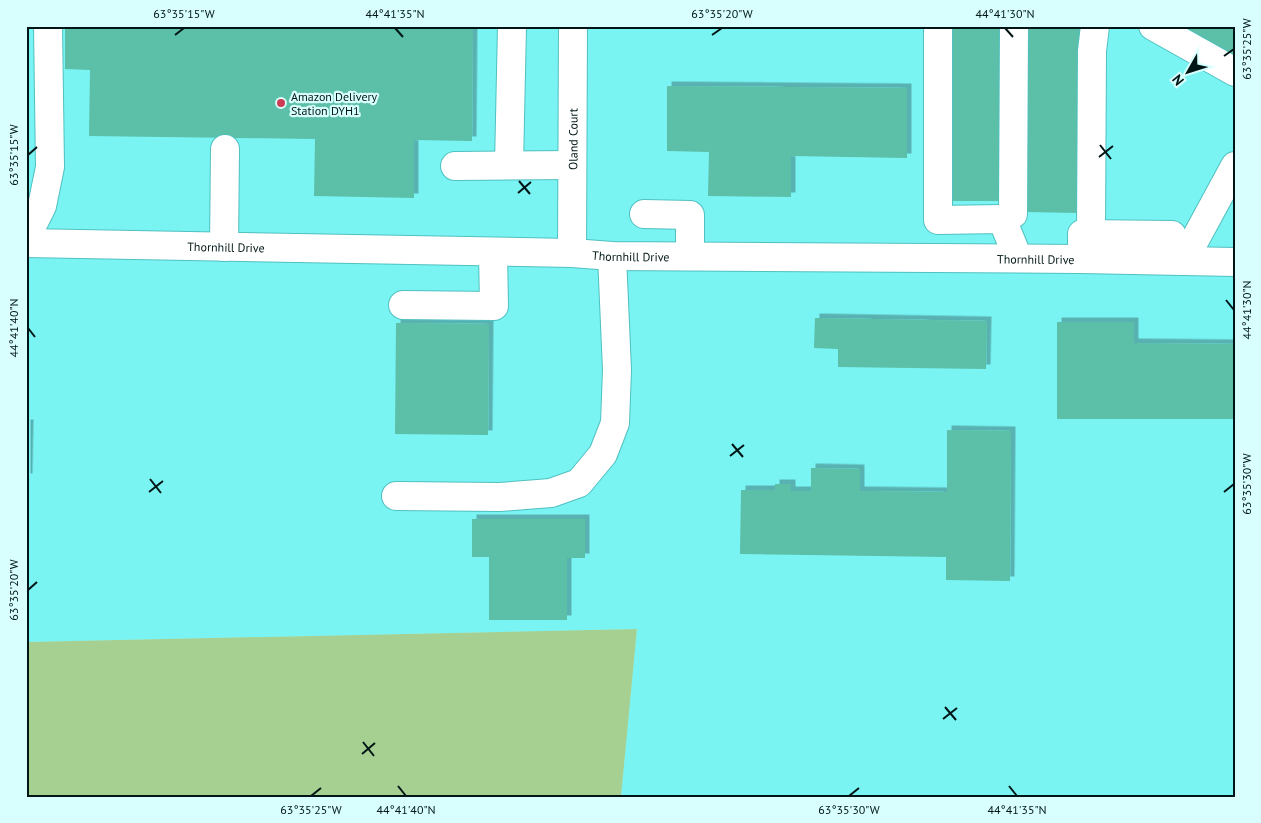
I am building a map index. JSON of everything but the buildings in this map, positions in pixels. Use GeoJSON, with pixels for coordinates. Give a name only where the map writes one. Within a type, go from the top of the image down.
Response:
{"type":"FeatureCollection","features":[{"type":"Feature","properties":{"kind":"street"},"geometry":{"type":"LineString","coordinates":[[26,238],[42,206],[50,167],[48,26]]}},
{"type":"Feature","properties":{"kind":"street"},"geometry":{"type":"LineString","coordinates":[[509,165],[512,26]]}},
{"type":"Feature","properties":{"kind":"street","name":"Oland Court"},"geometry":{"type":"LineString","coordinates":[[572,253],[573,26]]}},
{"type":"Feature","properties":{"kind":"street"},"geometry":{"type":"LineString","coordinates":[[938,26],[938,220],[1002,220],[1012,214],[1014,26]]}},
{"type":"Feature","properties":{"kind":"street"},"geometry":{"type":"LineString","coordinates":[[1091,234],[1092,51],[1095,26]]}},
{"type":"Feature","properties":{"kind":"street"},"geometry":{"type":"LineString","coordinates":[[1152,26],[1235,72]]}},
{"type":"Feature","properties":{"kind":"street"},"geometry":{"type":"LineString","coordinates":[[224,247],[225,149]]}},
{"type":"Feature","properties":{"kind":"street"},"geometry":{"type":"LineString","coordinates":[[455,166],[572,165]]}},
{"type":"Feature","properties":{"kind":"street"},"geometry":{"type":"LineString","coordinates":[[1178,260],[1235,166]]}},
{"type":"Feature","properties":{"kind":"street"},"geometry":{"type":"LineString","coordinates":[[644,214],[690,215],[690,255]]}},
{"type":"Feature","properties":{"kind":"street"},"geometry":{"type":"LineString","coordinates":[[1002,220],[1018,258]]}},
{"type":"Feature","properties":{"kind":"street"},"geometry":{"type":"LineString","coordinates":[[1080,258],[1082,234],[1172,235],[1178,260]]}},
{"type":"Feature","properties":{"kind":"street","name":"Thornhill Drive"},"geometry":{"type":"LineString","coordinates":[[26,243],[572,253],[612,256],[1080,258],[1235,262]]}},
{"type":"Feature","properties":{"kind":"street"},"geometry":{"type":"LineString","coordinates":[[402,305],[494,306],[493,253]]}},
{"type":"Feature","properties":{"kind":"street"},"geometry":{"type":"LineString","coordinates":[[396,496],[500,496],[551,493],[578,482],[603,454],[615,422],[617,370],[612,256]]}},
{"type":"Feature","properties":{"kind":"shaded area"},"geometry":{"type":"Polygon","coordinates":[[[26,26],[1235,26],[1235,797],[621,797],[637,629],[26,642],[26,26]]]}},
{"type":"Feature","properties":{"kind":"green space"},"geometry":{"type":"Polygon","coordinates":[[[637,629],[621,797],[26,797],[26,642],[637,629]]]}},
{"type":"Feature","properties":{"kind":"place","name":"Amazon Delivery Station DYH1"},"geometry":{"type":"Point","coordinates":[281,103]}}]}
